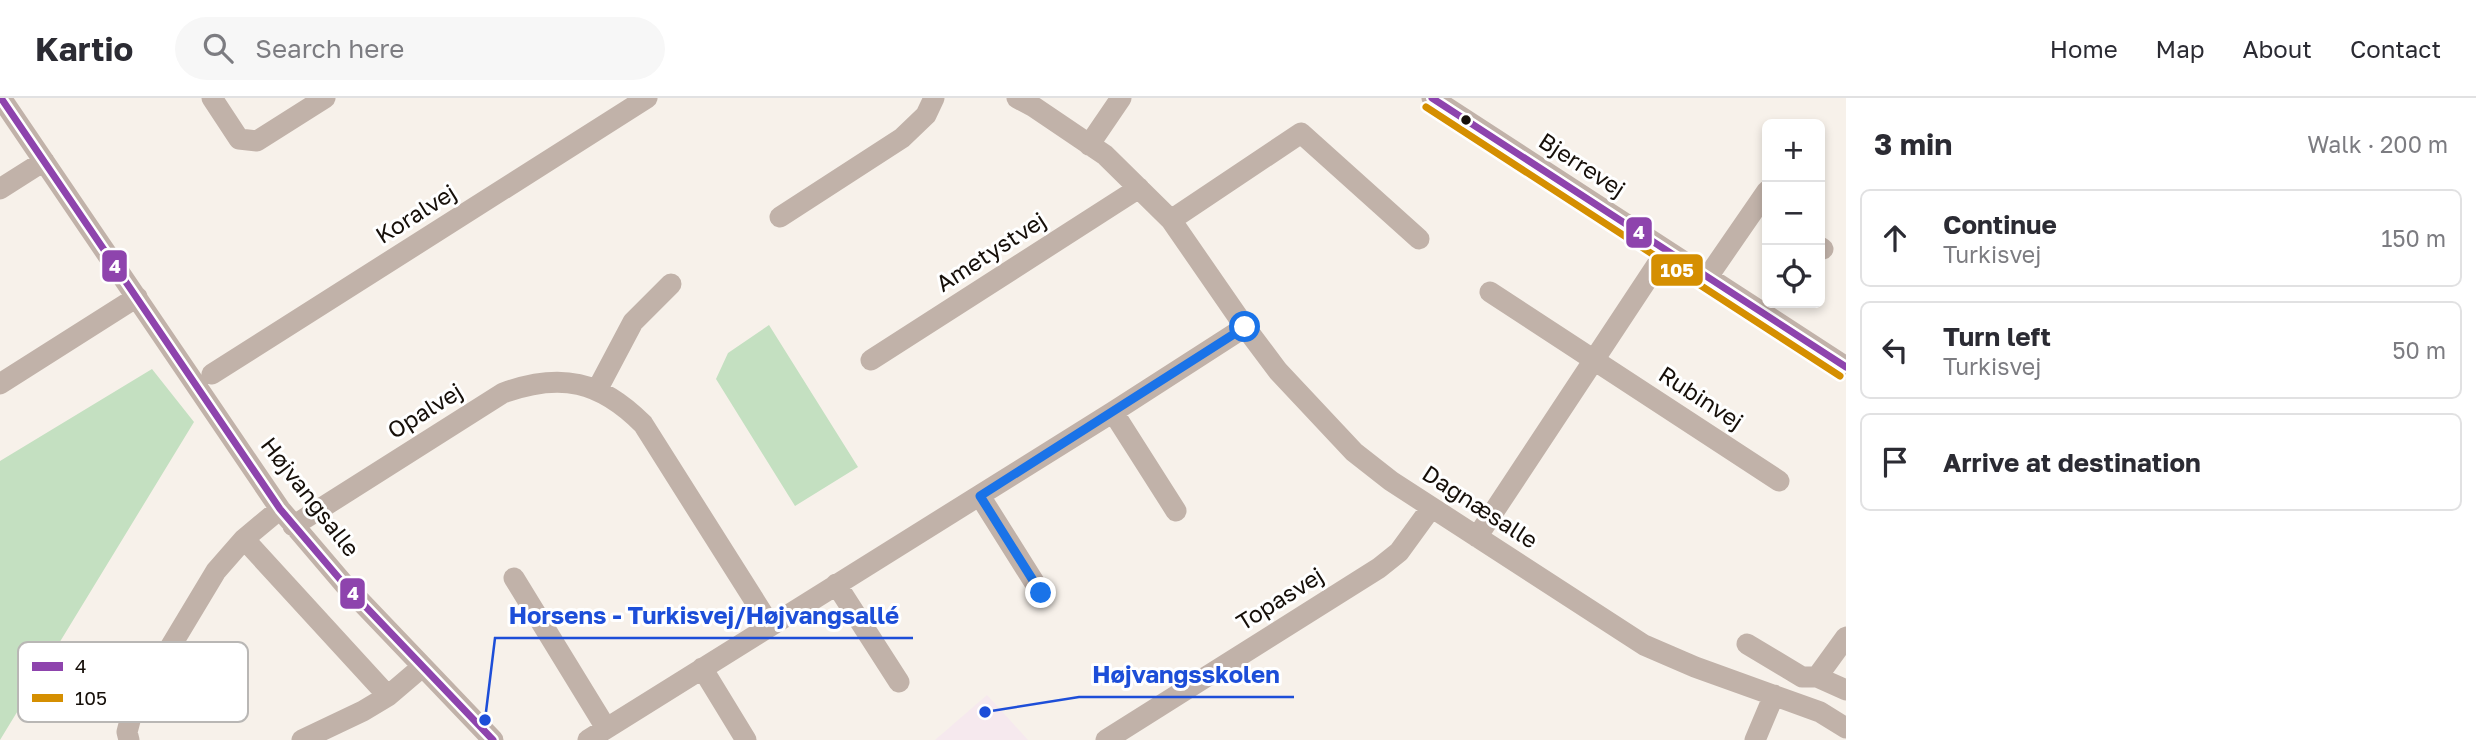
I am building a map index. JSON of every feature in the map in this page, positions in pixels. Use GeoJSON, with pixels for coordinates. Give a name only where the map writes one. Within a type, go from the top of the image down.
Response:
{"type":"FeatureCollection","features":[{"type":"Feature","properties":{"kind":"street","name":"Højvangsalle"},"geometry":{"type":"LineString","coordinates":[[1,98],[287,518],[422,667],[493,740]]}},
{"type":"Feature","properties":{"kind":"street"},"geometry":{"type":"LineString","coordinates":[[212,98],[239,139],[257,141],[325,98]]}},
{"type":"Feature","properties":{"kind":"street","name":"Koralvej"},"geometry":{"type":"LineString","coordinates":[[212,374],[647,98]]}},
{"type":"Feature","properties":{"kind":"street"},"geometry":{"type":"LineString","coordinates":[[780,217],[902,138],[926,114],[934,98]]}},
{"type":"Feature","properties":{"kind":"street","name":"Dagnæsalle"},"geometry":{"type":"LineString","coordinates":[[1017,98],[1105,155],[1171,220],[1278,370],[1354,452],[1391,481],[1644,645],[1695,667],[1820,712],[1846,728]]}},
{"type":"Feature","properties":{"kind":"street"},"geometry":{"type":"LineString","coordinates":[[1089,145],[1121,98]]}},
{"type":"Feature","properties":{"kind":"street","name":"Bjerrevej"},"geometry":{"type":"LineString","coordinates":[[1432,98],[1846,367]]}},
{"type":"Feature","properties":{"kind":"street"},"geometry":{"type":"LineString","coordinates":[[1171,220],[1301,133],[1419,239]]}},
{"type":"Feature","properties":{"kind":"street"},"geometry":{"type":"LineString","coordinates":[[0,189],[44,161]]}},
{"type":"Feature","properties":{"kind":"street","name":"Ametystvej"},"geometry":{"type":"LineString","coordinates":[[871,360],[1139,188]]}},
{"type":"Feature","properties":{"kind":"street"},"geometry":{"type":"LineString","coordinates":[[1707,278],[1762,207]]}},
{"type":"Feature","properties":{"kind":"street"},"geometry":{"type":"LineString","coordinates":[[1477,537],[1666,251]]}},
{"type":"Feature","properties":{"kind":"street"},"geometry":{"type":"LineString","coordinates":[[597,390],[633,322],[671,284]]}},
{"type":"Feature","properties":{"kind":"street","name":"Rubinvej"},"geometry":{"type":"LineString","coordinates":[[1490,292],[1779,481]]}},
{"type":"Feature","properties":{"kind":"street"},"geometry":{"type":"LineString","coordinates":[[0,384],[137,297]]}},
{"type":"Feature","properties":{"kind":"street"},"geometry":{"type":"LineString","coordinates":[[588,740],[1114,412],[1245,327]]}},
{"type":"Feature","properties":{"kind":"street","name":"Opalvej"},"geometry":{"type":"LineString","coordinates":[[173,642],[216,571],[244,539],[287,518],[503,393],[531,383],[562,381],[597,390],[623,405],[643,424],[770,625]]}},
{"type":"Feature","properties":{"kind":"street"},"geometry":{"type":"LineString","coordinates":[[1114,412],[1176,511]]}},
{"type":"Feature","properties":{"kind":"street"},"geometry":{"type":"LineString","coordinates":[[980,496],[1041,593]]}},
{"type":"Feature","properties":{"kind":"street","name":"Topasvej"},"geometry":{"type":"LineString","coordinates":[[1106,740],[1379,568],[1399,552],[1432,508]]}},
{"type":"Feature","properties":{"kind":"street"},"geometry":{"type":"LineString","coordinates":[[244,539],[388,696]]}},
{"type":"Feature","properties":{"kind":"street"},"geometry":{"type":"LineString","coordinates":[[514,578],[606,728]]}},
{"type":"Feature","properties":{"kind":"street"},"geometry":{"type":"LineString","coordinates":[[836,584],[899,682]]}},
{"type":"Feature","properties":{"kind":"street"},"geometry":{"type":"LineString","coordinates":[[1818,677],[1846,637]]}},
{"type":"Feature","properties":{"kind":"street"},"geometry":{"type":"LineString","coordinates":[[1747,644],[1802,677],[1818,677],[1846,690]]}},
{"type":"Feature","properties":{"kind":"street"},"geometry":{"type":"LineString","coordinates":[[302,740],[388,696],[422,667]]}},
{"type":"Feature","properties":{"kind":"street"},"geometry":{"type":"LineString","coordinates":[[702,668],[746,740]]}},
{"type":"Feature","properties":{"kind":"street"},"geometry":{"type":"LineString","coordinates":[[1755,740],[1774,695]]}},
{"type":"Feature","properties":{"kind":"street","name":"Opalvej"},"geometry":{"type":"LineString","coordinates":[[129,740],[127,732],[130,722]]}},
{"type":"Feature","properties":{"kind":"shaded area"},"geometry":{"type":"Polygon","coordinates":[[[987,695],[1028,740],[935,740],[987,695]]]}},
{"type":"Feature","properties":{"kind":"green space"},"geometry":{"type":"Polygon","coordinates":[[[769,325],[858,467],[795,506],[716,379],[728,353],[769,325]]]}},
{"type":"Feature","properties":{"kind":"green space"},"geometry":{"type":"Polygon","coordinates":[[[152,369],[194,422],[60,642],[18,642],[18,710],[0,740],[0,461],[152,369]]]}},
{"type":"Feature","properties":{"kind":"transit line","name":"4"},"geometry":{"type":"LineString","coordinates":[[1,98],[280,509],[344,584],[493,740]]}},
{"type":"Feature","properties":{"kind":"transit line","name":"4"},"geometry":{"type":"LineString","coordinates":[[1432,98],[1846,367]]}},
{"type":"Feature","properties":{"kind":"transit line","name":"105"},"geometry":{"type":"LineString","coordinates":[[1426,107],[1840,376]]}},
{"type":"Feature","properties":{"kind":"place","name":"Højvangsskolen"},"geometry":{"type":"Point","coordinates":[985,712]}},
{"type":"Feature","properties":{"kind":"place","name":"Horsens - Turkisvej/Højvangsallé"},"geometry":{"type":"Point","coordinates":[485,720]}},
{"type":"Feature","properties":{"kind":"route"},"geometry":{"type":"LineString","coordinates":[[1041,593],[980,496],[1245,327]]}}]}
